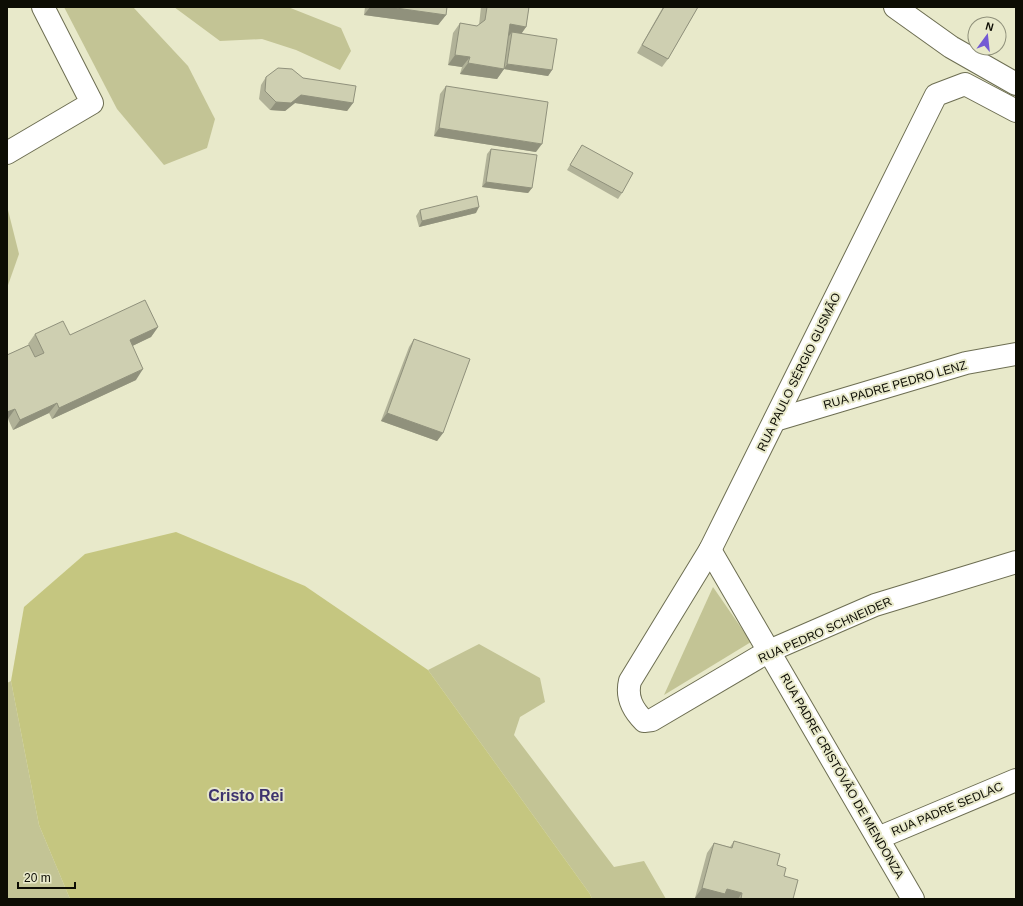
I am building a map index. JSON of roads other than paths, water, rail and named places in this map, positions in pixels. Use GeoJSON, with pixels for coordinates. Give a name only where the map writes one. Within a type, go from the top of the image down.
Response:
{"type":"FeatureCollection","features":[{"type":"Feature","properties":{"kind":"street"},"geometry":{"type":"LineString","coordinates":[[7,153],[92,103],[43,7]]}},
{"type":"Feature","properties":{"kind":"street"},"geometry":{"type":"LineString","coordinates":[[895,7],[952,47],[1016,84]]}},
{"type":"Feature","properties":{"kind":"street","name":"RUA PAULO SÉRGIO GUSMÃO"},"geometry":{"type":"LineString","coordinates":[[644,721],[628,699],[630,681],[710,550],[936,95],[965,84],[1016,111]]}},
{"type":"Feature","properties":{"kind":"street","name":"RUA PADRE PEDRO LENZ"},"geometry":{"type":"LineString","coordinates":[[775,420],[966,363],[1016,354]]}},
{"type":"Feature","properties":{"kind":"street","name":"RUA PADRE CRISTÓVÃO DE MENDONZA"},"geometry":{"type":"LineString","coordinates":[[710,550],[913,899]]}},
{"type":"Feature","properties":{"kind":"street","name":"RUA PEDRO SCHNEIDER"},"geometry":{"type":"LineString","coordinates":[[644,721],[652,720],[769,651],[874,605],[1016,562]]}},
{"type":"Feature","properties":{"kind":"street","name":"RUA PADRE SEDLAC"},"geometry":{"type":"LineString","coordinates":[[878,838],[1016,780]]}},
{"type":"Feature","properties":{"kind":"district","name":"Cristo Rei"},"geometry":{"type":"Point","coordinates":[246,795]}}]}
